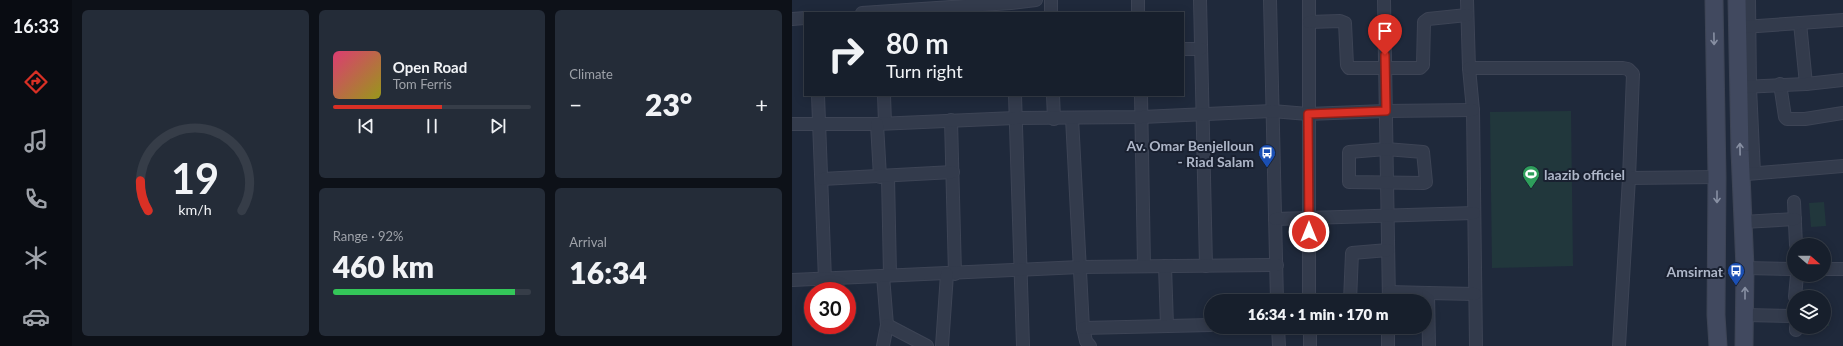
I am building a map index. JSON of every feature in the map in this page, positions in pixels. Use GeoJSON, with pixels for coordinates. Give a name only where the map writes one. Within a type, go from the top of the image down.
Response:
{"type":"FeatureCollection","features":[{"type":"Feature","properties":{"kind":"street"},"geometry":{"type":"LineString","coordinates":[[880,12],[1011,5],[1036,0]]}},
{"type":"Feature","properties":{"kind":"street"},"geometry":{"type":"LineString","coordinates":[[1051,0],[1051,12]]}},
{"type":"Feature","properties":{"kind":"street"},"geometry":{"type":"LineString","coordinates":[[1138,0],[1138,12]]}},
{"type":"Feature","properties":{"kind":"street"},"geometry":{"type":"LineString","coordinates":[[1200,0],[1206,266]]}},
{"type":"Feature","properties":{"kind":"street"},"geometry":{"type":"LineString","coordinates":[[1270,0],[1277,294]]}},
{"type":"Feature","properties":{"kind":"street"},"geometry":{"type":"LineString","coordinates":[[1309,0],[1309,294]]}},
{"type":"Feature","properties":{"kind":"street"},"geometry":{"type":"LineString","coordinates":[[1384,0],[1389,294]]}},
{"type":"Feature","properties":{"kind":"street"},"geometry":{"type":"LineString","coordinates":[[1467,0],[1469,68],[1473,110],[1476,346]]}},
{"type":"Feature","properties":{"kind":"street"},"geometry":{"type":"LineString","coordinates":[[1714,0],[1717,176],[1716,315],[1718,346]]}},
{"type":"Feature","properties":{"kind":"street"},"geometry":{"type":"LineString","coordinates":[[1738,0],[1744,27]]}},
{"type":"Feature","properties":{"kind":"street"},"geometry":{"type":"LineString","coordinates":[[1744,346],[1745,268],[1743,222],[1747,174],[1744,87],[1744,27],[1749,0]]}},
{"type":"Feature","properties":{"kind":"street"},"geometry":{"type":"LineString","coordinates":[[1309,22],[1340,21],[1346,24],[1348,67],[1386,69],[1422,67],[1424,22],[1426,20],[1467,16]]}},
{"type":"Feature","properties":{"kind":"street"},"geometry":{"type":"LineString","coordinates":[[792,19],[804,18]]}},
{"type":"Feature","properties":{"kind":"street"},"geometry":{"type":"LineString","coordinates":[[1744,27],[1843,21]]}},
{"type":"Feature","properties":{"kind":"street"},"geometry":{"type":"LineString","coordinates":[[1800,23],[1806,84]]}},
{"type":"Feature","properties":{"kind":"street"},"geometry":{"type":"LineString","coordinates":[[1184,49],[1201,49]]}},
{"type":"Feature","properties":{"kind":"street"},"geometry":{"type":"LineString","coordinates":[[1469,68],[1623,68],[1630,70],[1633,74],[1629,178],[1619,346]]}},
{"type":"Feature","properties":{"kind":"street"},"geometry":{"type":"LineString","coordinates":[[1744,87],[1780,84],[1806,84],[1843,80]]}},
{"type":"Feature","properties":{"kind":"street"},"geometry":{"type":"LineString","coordinates":[[1780,84],[1785,117],[1787,119],[1805,119],[1843,113]]}},
{"type":"Feature","properties":{"kind":"street"},"geometry":{"type":"LineString","coordinates":[[818,96],[825,280]]}},
{"type":"Feature","properties":{"kind":"street"},"geometry":{"type":"LineString","coordinates":[[883,346],[887,325],[884,177],[881,123],[884,96]]}},
{"type":"Feature","properties":{"kind":"street"},"geometry":{"type":"LineString","coordinates":[[1015,96],[1022,346]]}},
{"type":"Feature","properties":{"kind":"street"},"geometry":{"type":"LineString","coordinates":[[1053,96],[1054,119]]}},
{"type":"Feature","properties":{"kind":"street"},"geometry":{"type":"LineString","coordinates":[[1141,96],[1144,266]]}},
{"type":"Feature","properties":{"kind":"street"},"geometry":{"type":"LineString","coordinates":[[792,124],[881,123],[1015,118],[1054,119],[1142,117],[1272,111],[1308,114],[1473,110]]}},
{"type":"Feature","properties":{"kind":"street"},"geometry":{"type":"LineString","coordinates":[[1072,118],[1083,328],[1086,341],[1090,346]]}},
{"type":"Feature","properties":{"kind":"street"},"geometry":{"type":"LineString","coordinates":[[942,346],[951,274],[953,172],[951,120]]}},
{"type":"Feature","properties":{"kind":"street"},"geometry":{"type":"LineString","coordinates":[[1386,149],[1423,152],[1426,179],[1424,183],[1351,183],[1348,181],[1349,152],[1386,149]]}},
{"type":"Feature","properties":{"kind":"street"},"geometry":{"type":"LineString","coordinates":[[1747,174],[1843,166]]}},
{"type":"Feature","properties":{"kind":"street"},"geometry":{"type":"LineString","coordinates":[[822,179],[884,177],[953,172]]}},
{"type":"Feature","properties":{"kind":"street"},"geometry":{"type":"LineString","coordinates":[[1629,178],[1717,176]]}},
{"type":"Feature","properties":{"kind":"street"},"geometry":{"type":"LineString","coordinates":[[1794,202],[1796,238]]}},
{"type":"Feature","properties":{"kind":"street"},"geometry":{"type":"LineString","coordinates":[[1276,219],[1474,213]]}},
{"type":"Feature","properties":{"kind":"street"},"geometry":{"type":"LineString","coordinates":[[1743,222],[1795,219]]}},
{"type":"Feature","properties":{"kind":"street"},"geometry":{"type":"LineString","coordinates":[[1350,294],[1352,254],[1388,250]]}},
{"type":"Feature","properties":{"kind":"street"},"geometry":{"type":"LineString","coordinates":[[792,280],[825,280],[1080,267],[1277,265]]}},
{"type":"Feature","properties":{"kind":"street"},"geometry":{"type":"LineString","coordinates":[[1165,266],[1167,326]]}},
{"type":"Feature","properties":{"kind":"street"},"geometry":{"type":"LineString","coordinates":[[1745,268],[1787,269]]}},
{"type":"Feature","properties":{"kind":"street"},"geometry":{"type":"LineString","coordinates":[[1831,269],[1843,269]]}},
{"type":"Feature","properties":{"kind":"street"},"geometry":{"type":"LineString","coordinates":[[1428,293],[1429,346]]}},
{"type":"Feature","properties":{"kind":"street"},"geometry":{"type":"LineString","coordinates":[[1418,294],[1476,294]]}},
{"type":"Feature","properties":{"kind":"street"},"geometry":{"type":"LineString","coordinates":[[1745,315],[1787,316]]}},
{"type":"Feature","properties":{"kind":"street"},"geometry":{"type":"LineString","coordinates":[[887,325],[927,346]]}},
{"type":"Feature","properties":{"kind":"street"},"geometry":{"type":"LineString","coordinates":[[1083,328],[1204,325]]}},
{"type":"Feature","properties":{"kind":"street"},"geometry":{"type":"LineString","coordinates":[[1278,334],[1278,346]]}},
{"type":"Feature","properties":{"kind":"street"},"geometry":{"type":"LineString","coordinates":[[1310,334],[1310,346]]}},
{"type":"Feature","properties":{"kind":"street"},"geometry":{"type":"LineString","coordinates":[[1388,334],[1388,346]]}},
{"type":"Feature","properties":{"kind":"green space","name":"laazib officiel"},"geometry":{"type":"Polygon","coordinates":[[[1571,111],[1573,266],[1492,268],[1490,112],[1571,111]]]}},
{"type":"Feature","properties":{"kind":"green space"},"geometry":{"type":"Polygon","coordinates":[[[1824,202],[1826,226],[1811,227],[1809,203],[1824,202]]]}},
{"type":"Feature","properties":{"kind":"place","name":"Av. Omar Benjelloun - Riad Salam"},"geometry":{"type":"Point","coordinates":[1267,168]}},
{"type":"Feature","properties":{"kind":"place","name":"laazib officiel"},"geometry":{"type":"Point","coordinates":[1531,189]}},
{"type":"Feature","properties":{"kind":"place","name":"Amsirnat"},"geometry":{"type":"Point","coordinates":[1736,286]}},
{"type":"Feature","properties":{"kind":"route"},"geometry":{"type":"LineString","coordinates":[[1309,232],[1308,114],[1386,111],[1385,55]]}}]}
